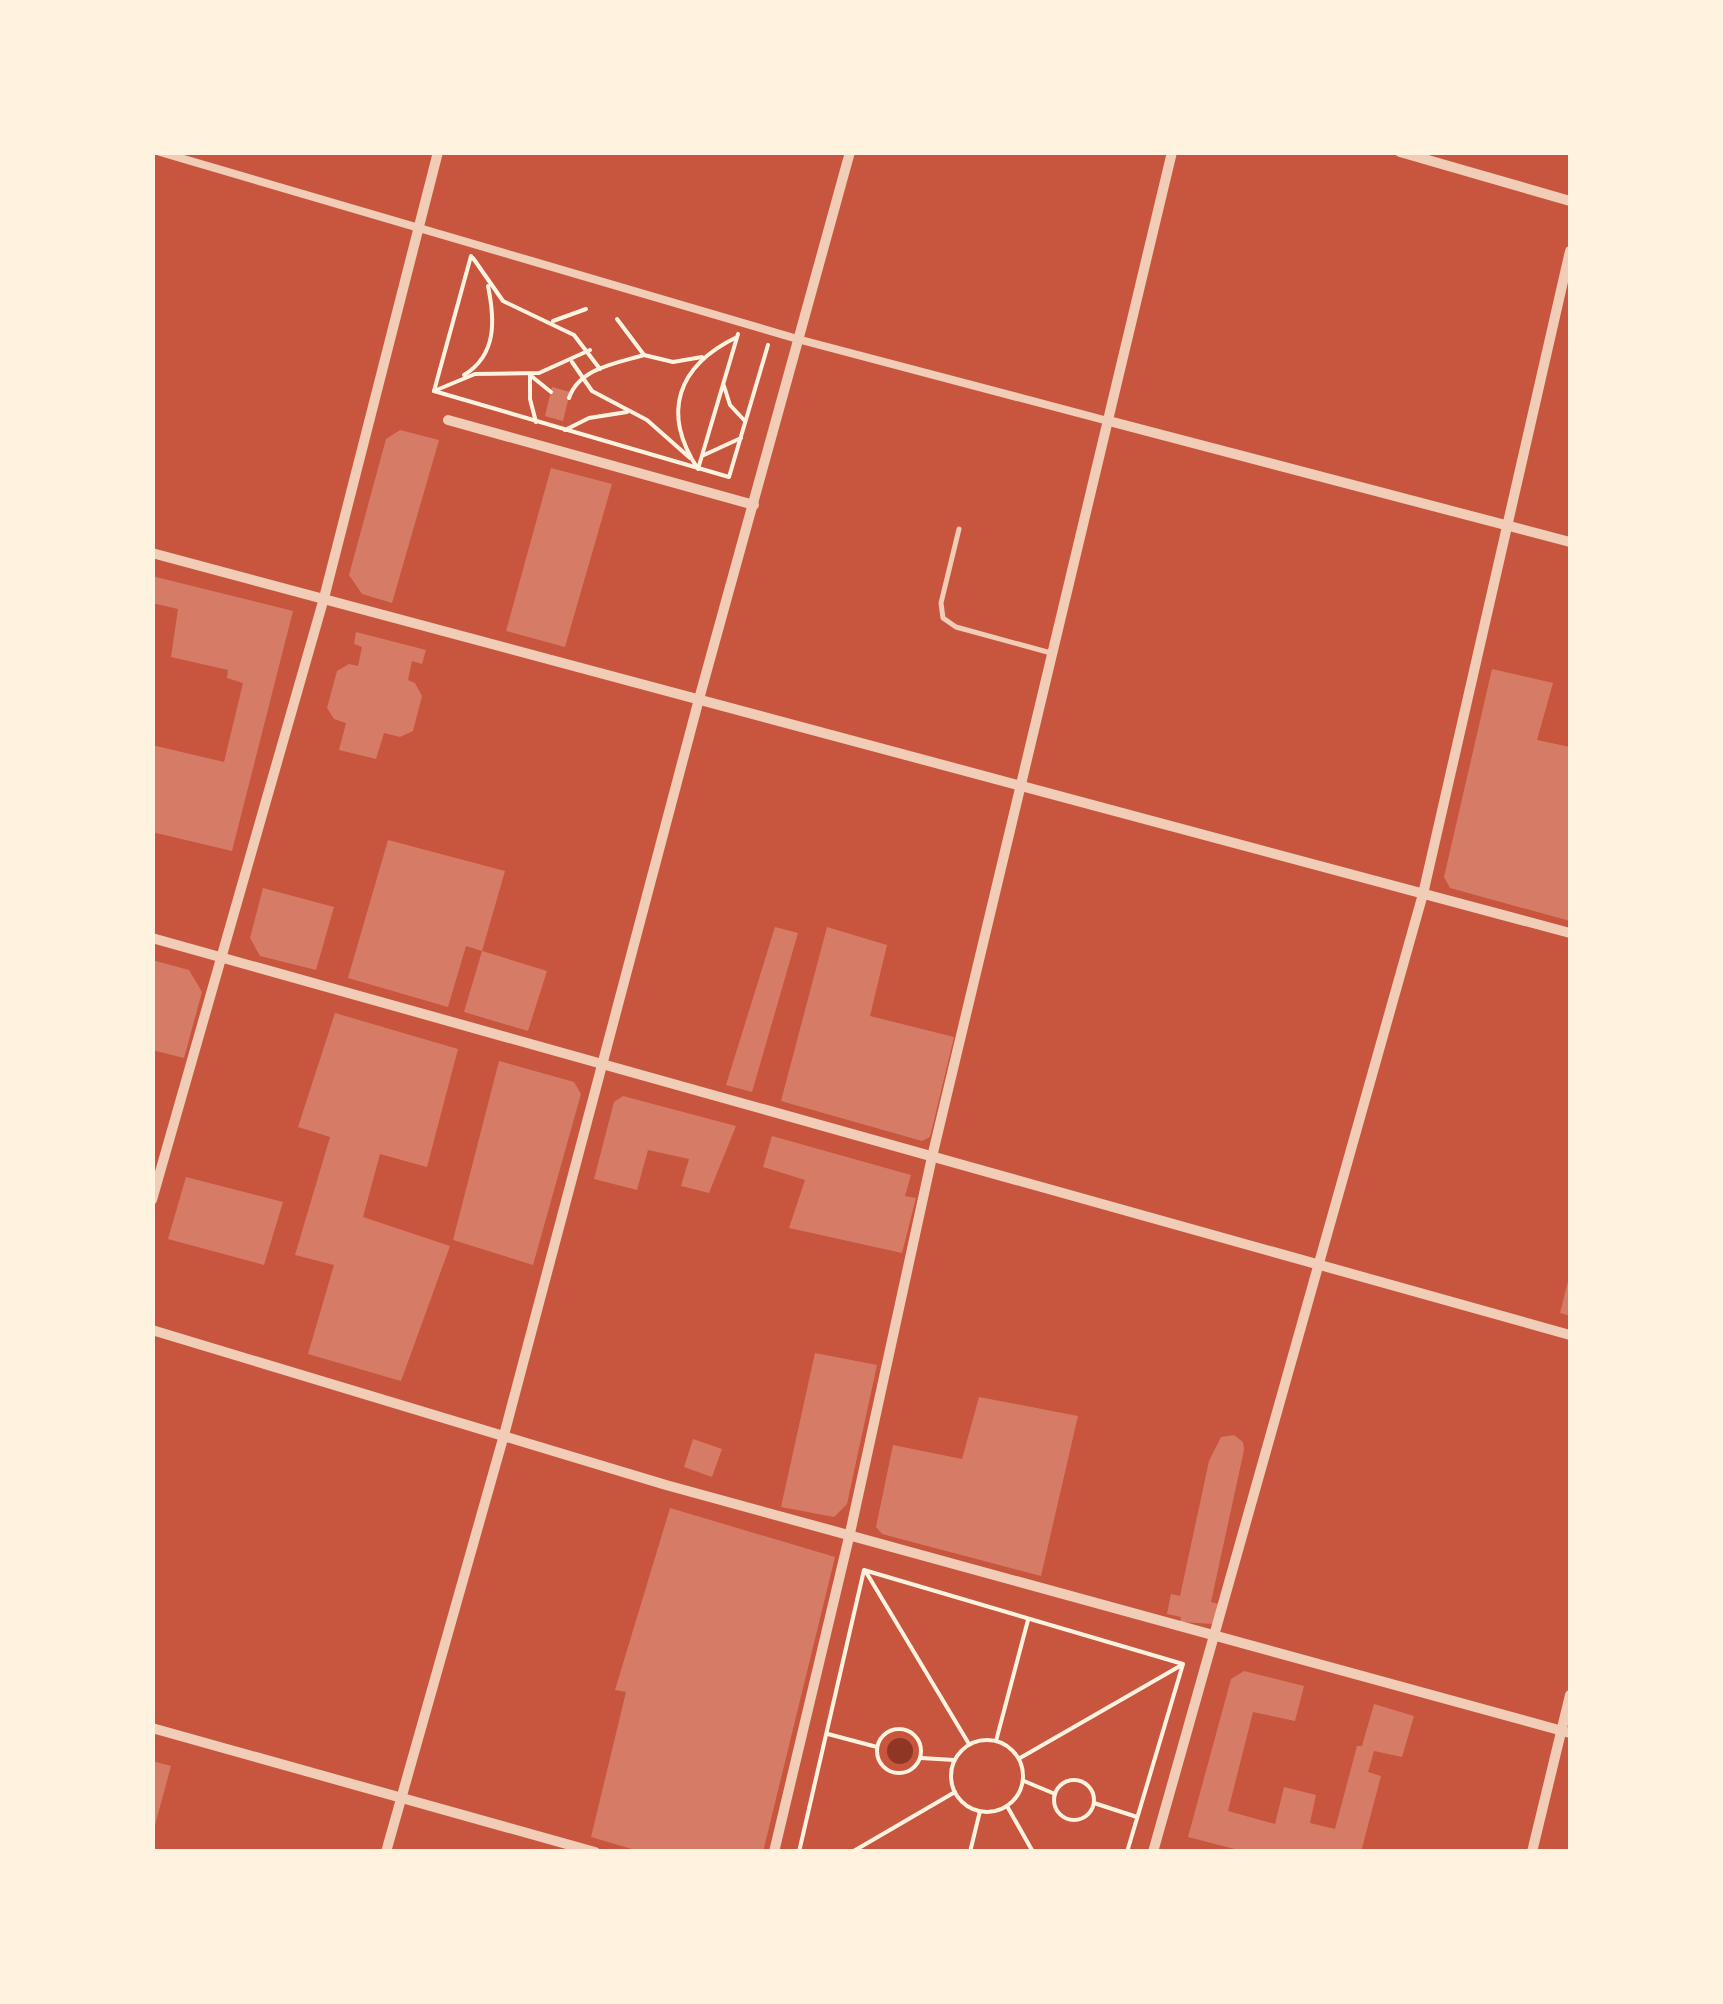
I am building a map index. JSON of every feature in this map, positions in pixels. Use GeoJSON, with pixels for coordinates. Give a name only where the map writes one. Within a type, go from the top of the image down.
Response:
{"type":"FeatureCollection","features":[{"type":"Feature","properties":{"kind":"street"},"geometry":{"type":"LineString","coordinates":[[160,152],[801,340],[1570,542]]}},
{"type":"Feature","properties":{"kind":"street"},"geometry":{"type":"LineString","coordinates":[[152,1200],[324,598],[438,152]]}},
{"type":"Feature","properties":{"kind":"street"},"geometry":{"type":"LineString","coordinates":[[386,1852],[504,1436],[601,1062],[850,152]]}},
{"type":"Feature","properties":{"kind":"street"},"geometry":{"type":"LineString","coordinates":[[774,1852],[850,1534],[932,1157],[1172,152]]}},
{"type":"Feature","properties":{"kind":"street"},"geometry":{"type":"LineString","coordinates":[[1400,152],[1570,201]]}},
{"type":"Feature","properties":{"kind":"street"},"geometry":{"type":"LineString","coordinates":[[1154,1852],[1422,894],[1570,252]]}},
{"type":"Feature","properties":{"kind":"street"},"geometry":{"type":"LineString","coordinates":[[448,420],[754,505]]}},
{"type":"Feature","properties":{"kind":"street"},"geometry":{"type":"LineString","coordinates":[[152,553],[1023,783],[1570,933]]}},
{"type":"Feature","properties":{"kind":"street"},"geometry":{"type":"LineString","coordinates":[[152,938],[1570,1335]]}},
{"type":"Feature","properties":{"kind":"street"},"geometry":{"type":"LineString","coordinates":[[152,1330],[504,1436],[1566,1732]]}},
{"type":"Feature","properties":{"kind":"street"},"geometry":{"type":"LineString","coordinates":[[1532,1852],[1566,1732],[1570,1694]]}},
{"type":"Feature","properties":{"kind":"street"},"geometry":{"type":"LineString","coordinates":[[152,1728],[595,1852]]}},
{"type":"Feature","properties":{"kind":"lane"},"geometry":{"type":"LineString","coordinates":[[959,529],[942,604],[943,618],[956,628],[1054,654]]}},
{"type":"Feature","properties":{"kind":"path"},"geometry":{"type":"LineString","coordinates":[[434,392],[474,242]]}},
{"type":"Feature","properties":{"kind":"path"},"geometry":{"type":"LineString","coordinates":[[471,255],[504,301],[561,326],[590,350],[600,369]]}},
{"type":"Feature","properties":{"kind":"path"},"geometry":{"type":"LineString","coordinates":[[434,392],[460,378],[481,360],[492,336],[487,280]]}},
{"type":"Feature","properties":{"kind":"path"},"geometry":{"type":"LineString","coordinates":[[546,321],[561,320],[586,309]]}},
{"type":"Feature","properties":{"kind":"path"},"geometry":{"type":"LineString","coordinates":[[617,319],[644,356]]}},
{"type":"Feature","properties":{"kind":"path"},"geometry":{"type":"LineString","coordinates":[[698,469],[742,322]]}},
{"type":"Feature","properties":{"kind":"path"},"geometry":{"type":"LineString","coordinates":[[434,392],[729,478],[772,331]]}},
{"type":"Feature","properties":{"kind":"path"},"geometry":{"type":"LineString","coordinates":[[569,398],[573,384],[600,369],[644,356],[673,362],[702,357],[737,337]]}},
{"type":"Feature","properties":{"kind":"path"},"geometry":{"type":"LineString","coordinates":[[460,378],[530,375],[572,361],[590,350]]}},
{"type":"Feature","properties":{"kind":"path"},"geometry":{"type":"LineString","coordinates":[[698,469],[684,446],[676,412],[702,357]]}},
{"type":"Feature","properties":{"kind":"path"},"geometry":{"type":"LineString","coordinates":[[572,361],[603,400],[658,428],[693,462]]}},
{"type":"Feature","properties":{"kind":"path"},"geometry":{"type":"LineString","coordinates":[[530,375],[536,422]]}},
{"type":"Feature","properties":{"kind":"path"},"geometry":{"type":"LineString","coordinates":[[530,375],[551,392]]}},
{"type":"Feature","properties":{"kind":"path"},"geometry":{"type":"LineString","coordinates":[[723,382],[730,404],[745,422]]}},
{"type":"Feature","properties":{"kind":"path"},"geometry":{"type":"LineString","coordinates":[[566,430],[589,418],[632,413]]}},
{"type":"Feature","properties":{"kind":"path"},"geometry":{"type":"LineString","coordinates":[[702,456],[740,438]]}},
{"type":"Feature","properties":{"kind":"path"},"geometry":{"type":"LineString","coordinates":[[864,1570],[1183,1664]]}},
{"type":"Feature","properties":{"kind":"path"},"geometry":{"type":"LineString","coordinates":[[798,1852],[864,1570]]}},
{"type":"Feature","properties":{"kind":"path"},"geometry":{"type":"LineString","coordinates":[[864,1570],[969,1744]]}},
{"type":"Feature","properties":{"kind":"path"},"geometry":{"type":"LineString","coordinates":[[996,1741],[1028,1618]]}},
{"type":"Feature","properties":{"kind":"path"},"geometry":{"type":"LineString","coordinates":[[1020,1758],[1183,1664]]}},
{"type":"Feature","properties":{"kind":"path"},"geometry":{"type":"LineString","coordinates":[[1128,1852],[1183,1664]]}},
{"type":"Feature","properties":{"kind":"path"},"geometry":{"type":"LineString","coordinates":[[877,1747],[890,1730],[905,1729],[918,1738],[921,1758]]}},
{"type":"Feature","properties":{"kind":"path"},"geometry":{"type":"LineString","coordinates":[[827,1734],[877,1747]]}},
{"type":"Feature","properties":{"kind":"path"},"geometry":{"type":"LineString","coordinates":[[996,1741],[1020,1758],[1024,1782],[1007,1806],[980,1811],[970,1808],[955,1792],[954,1760],[969,1744],[996,1741]]}},
{"type":"Feature","properties":{"kind":"path"},"geometry":{"type":"LineString","coordinates":[[877,1747],[884,1767],[896,1773],[910,1770],[921,1758]]}},
{"type":"Feature","properties":{"kind":"path"},"geometry":{"type":"LineString","coordinates":[[921,1758],[954,1760]]}},
{"type":"Feature","properties":{"kind":"path"},"geometry":{"type":"LineString","coordinates":[[1054,1794],[1062,1784],[1075,1780],[1088,1784],[1094,1803]]}},
{"type":"Feature","properties":{"kind":"path"},"geometry":{"type":"LineString","coordinates":[[1024,1782],[1054,1794]]}},
{"type":"Feature","properties":{"kind":"path"},"geometry":{"type":"LineString","coordinates":[[852,1852],[955,1792]]}},
{"type":"Feature","properties":{"kind":"path"},"geometry":{"type":"LineString","coordinates":[[1054,1794],[1059,1813],[1070,1819],[1083,1818],[1094,1803]]}},
{"type":"Feature","properties":{"kind":"path"},"geometry":{"type":"LineString","coordinates":[[1094,1803],[1137,1817]]}},
{"type":"Feature","properties":{"kind":"path"},"geometry":{"type":"LineString","coordinates":[[1007,1806],[1032,1852]]}},
{"type":"Feature","properties":{"kind":"path"},"geometry":{"type":"LineString","coordinates":[[970,1852],[980,1811]]}},
{"type":"Feature","properties":{"kind":"shaded area"},"geometry":{"type":"Polygon","coordinates":[[[900,1738],[909,1742],[913,1751],[909,1760],[900,1764],[891,1760],[887,1751],[891,1742],[900,1738]]]}},
{"type":"Feature","properties":{"kind":"building"},"geometry":{"type":"Polygon","coordinates":[[[552,387],[570,392],[563,421],[545,416],[552,387]]]}},
{"type":"Feature","properties":{"kind":"building"},"geometry":{"type":"Polygon","coordinates":[[[400,430],[439,440],[392,603],[362,594],[349,575],[386,439],[400,430]]]}},
{"type":"Feature","properties":{"kind":"building"},"geometry":{"type":"Polygon","coordinates":[[[551,468],[612,484],[565,647],[506,631],[551,468]]]}},
{"type":"Feature","properties":{"kind":"building"},"geometry":{"type":"Polygon","coordinates":[[[152,576],[293,611],[232,851],[152,832],[152,745],[224,762],[243,683],[227,678],[228,670],[171,657],[178,609],[152,603],[152,576]]]}},
{"type":"Feature","properties":{"kind":"building"},"geometry":{"type":"Polygon","coordinates":[[[356,632],[426,650],[422,664],[412,661],[408,680],[415,683],[422,696],[413,731],[400,737],[384,733],[376,759],[339,750],[346,723],[334,719],[327,708],[337,671],[349,664],[358,666],[362,647],[354,644],[356,632]]]}},
{"type":"Feature","properties":{"kind":"building"},"geometry":{"type":"Polygon","coordinates":[[[1492,669],[1553,683],[1537,740],[1570,747],[1570,921],[1450,888],[1444,877],[1492,669]]]}},
{"type":"Feature","properties":{"kind":"building"},"geometry":{"type":"Polygon","coordinates":[[[388,840],[505,871],[482,951],[466,946],[448,1007],[348,978],[388,840]]]}},
{"type":"Feature","properties":{"kind":"building"},"geometry":{"type":"Polygon","coordinates":[[[263,888],[334,907],[316,970],[260,956],[250,938],[263,888]]]}},
{"type":"Feature","properties":{"kind":"building"},"geometry":{"type":"Polygon","coordinates":[[[775,927],[798,933],[752,1092],[726,1085],[775,927]]]}},
{"type":"Feature","properties":{"kind":"building"},"geometry":{"type":"Polygon","coordinates":[[[827,927],[887,945],[870,1016],[954,1037],[930,1137],[922,1141],[781,1101],[827,927]]]}},
{"type":"Feature","properties":{"kind":"building"},"geometry":{"type":"Polygon","coordinates":[[[482,951],[547,971],[528,1031],[464,1012],[482,951]]]}},
{"type":"Feature","properties":{"kind":"building"},"geometry":{"type":"Polygon","coordinates":[[[152,960],[189,970],[202,992],[184,1058],[152,1050],[152,960]]]}},
{"type":"Feature","properties":{"kind":"building"},"geometry":{"type":"Polygon","coordinates":[[[335,1013],[458,1049],[427,1167],[380,1154],[363,1217],[450,1246],[401,1381],[308,1354],[334,1265],[295,1255],[330,1137],[298,1127],[335,1013]]]}},
{"type":"Feature","properties":{"kind":"building"},"geometry":{"type":"Polygon","coordinates":[[[499,1061],[574,1082],[581,1094],[533,1265],[453,1240],[499,1061]]]}},
{"type":"Feature","properties":{"kind":"building"},"geometry":{"type":"Polygon","coordinates":[[[623,1096],[736,1126],[709,1193],[681,1186],[689,1159],[648,1150],[637,1190],[594,1179],[614,1102],[623,1096]]]}},
{"type":"Feature","properties":{"kind":"building"},"geometry":{"type":"Polygon","coordinates":[[[772,1136],[911,1175],[905,1196],[916,1198],[902,1253],[789,1228],[805,1180],[763,1167],[772,1136]]]}},
{"type":"Feature","properties":{"kind":"building"},"geometry":{"type":"Polygon","coordinates":[[[186,1177],[283,1202],[264,1265],[168,1239],[186,1177]]]}},
{"type":"Feature","properties":{"kind":"building"},"geometry":{"type":"Polygon","coordinates":[[[1570,1277],[1570,1316],[1560,1313],[1570,1277]]]}},
{"type":"Feature","properties":{"kind":"building"},"geometry":{"type":"Polygon","coordinates":[[[815,1353],[877,1365],[847,1504],[834,1517],[781,1507],[815,1353]]]}},
{"type":"Feature","properties":{"kind":"building"},"geometry":{"type":"Polygon","coordinates":[[[979,1397],[1078,1416],[1041,1576],[882,1534],[876,1527],[893,1445],[962,1459],[979,1397]]]}},
{"type":"Feature","properties":{"kind":"building"},"geometry":{"type":"Polygon","coordinates":[[[1234,1435],[1243,1442],[1244,1450],[1211,1602],[1219,1604],[1214,1624],[1180,1622],[1181,1617],[1167,1614],[1171,1594],[1180,1596],[1209,1461],[1221,1437],[1234,1435]]]}},
{"type":"Feature","properties":{"kind":"building"},"geometry":{"type":"Polygon","coordinates":[[[693,1439],[722,1449],[712,1477],[684,1467],[693,1439]]]}},
{"type":"Feature","properties":{"kind":"building"},"geometry":{"type":"Polygon","coordinates":[[[670,1508],[835,1557],[763,1852],[642,1852],[591,1837],[626,1692],[615,1690],[670,1508]]]}},
{"type":"Feature","properties":{"kind":"building"},"geometry":{"type":"Polygon","coordinates":[[[1244,1671],[1304,1686],[1295,1721],[1253,1712],[1228,1811],[1275,1824],[1284,1787],[1316,1795],[1310,1823],[1335,1829],[1357,1746],[1362,1746],[1374,1704],[1414,1716],[1402,1757],[1374,1751],[1368,1772],[1381,1776],[1361,1852],[1246,1852],[1188,1837],[1231,1679],[1244,1671]]]}},
{"type":"Feature","properties":{"kind":"building"},"geometry":{"type":"Polygon","coordinates":[[[152,1761],[171,1766],[154,1829],[152,1829],[152,1761]]]}}]}
